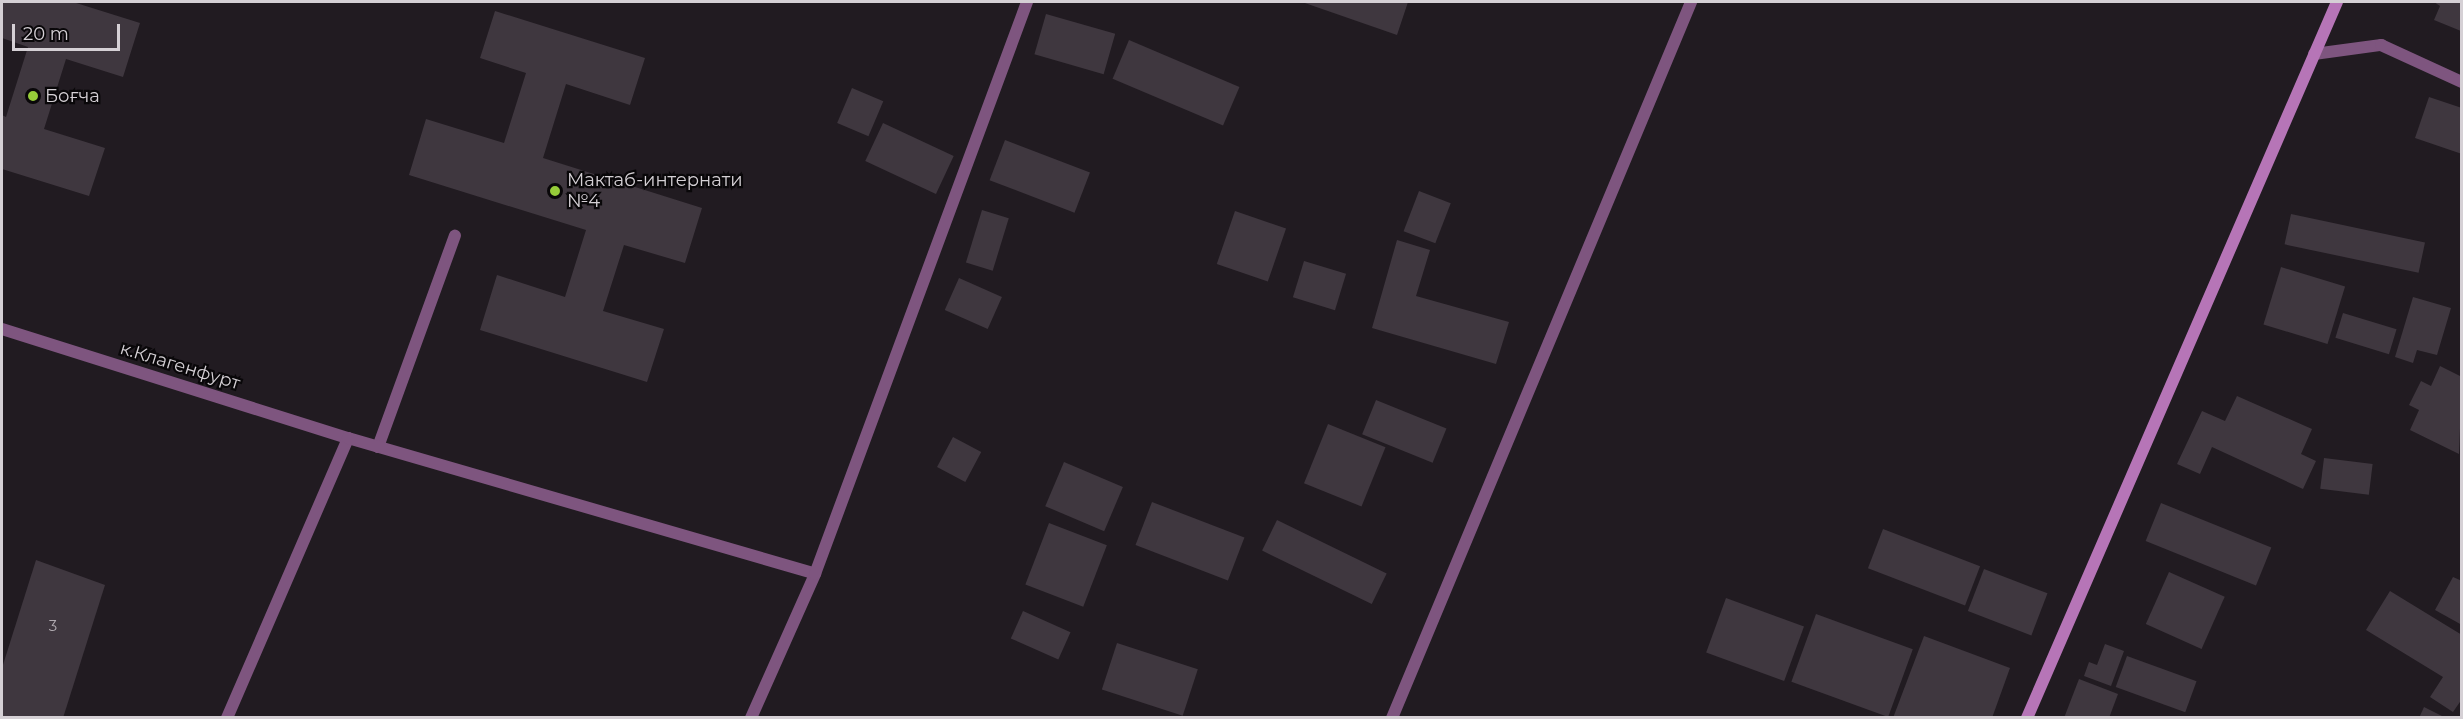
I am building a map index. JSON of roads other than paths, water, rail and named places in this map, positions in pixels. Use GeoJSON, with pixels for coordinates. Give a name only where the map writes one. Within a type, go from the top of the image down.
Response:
{"type":"FeatureCollection","features":[{"type":"Feature","properties":{"kind":"street"},"geometry":{"type":"LineString","coordinates":[[751,717],[815,574],[1027,2]]}},
{"type":"Feature","properties":{"kind":"street"},"geometry":{"type":"LineString","coordinates":[[1392,717],[1691,2]]}},
{"type":"Feature","properties":{"kind":"street"},"geometry":{"type":"LineString","coordinates":[[2027,717],[2337,2]]}},
{"type":"Feature","properties":{"kind":"street"},"geometry":{"type":"LineString","coordinates":[[2314,54],[2381,45],[2462,82]]}},
{"type":"Feature","properties":{"kind":"street"},"geometry":{"type":"LineString","coordinates":[[378,447],[455,236]]}},
{"type":"Feature","properties":{"kind":"street","name":"к.Клагенфурт"},"geometry":{"type":"LineString","coordinates":[[2,329],[348,438],[815,574]]}},
{"type":"Feature","properties":{"kind":"street"},"geometry":{"type":"LineString","coordinates":[[227,717],[348,438]]}},
{"type":"Feature","properties":{"kind":"place","name":"Боғча"},"geometry":{"type":"Point","coordinates":[33,96]}},
{"type":"Feature","properties":{"kind":"place","name":"Мактаб-интернати №4"},"geometry":{"type":"Point","coordinates":[555,191]}}]}
